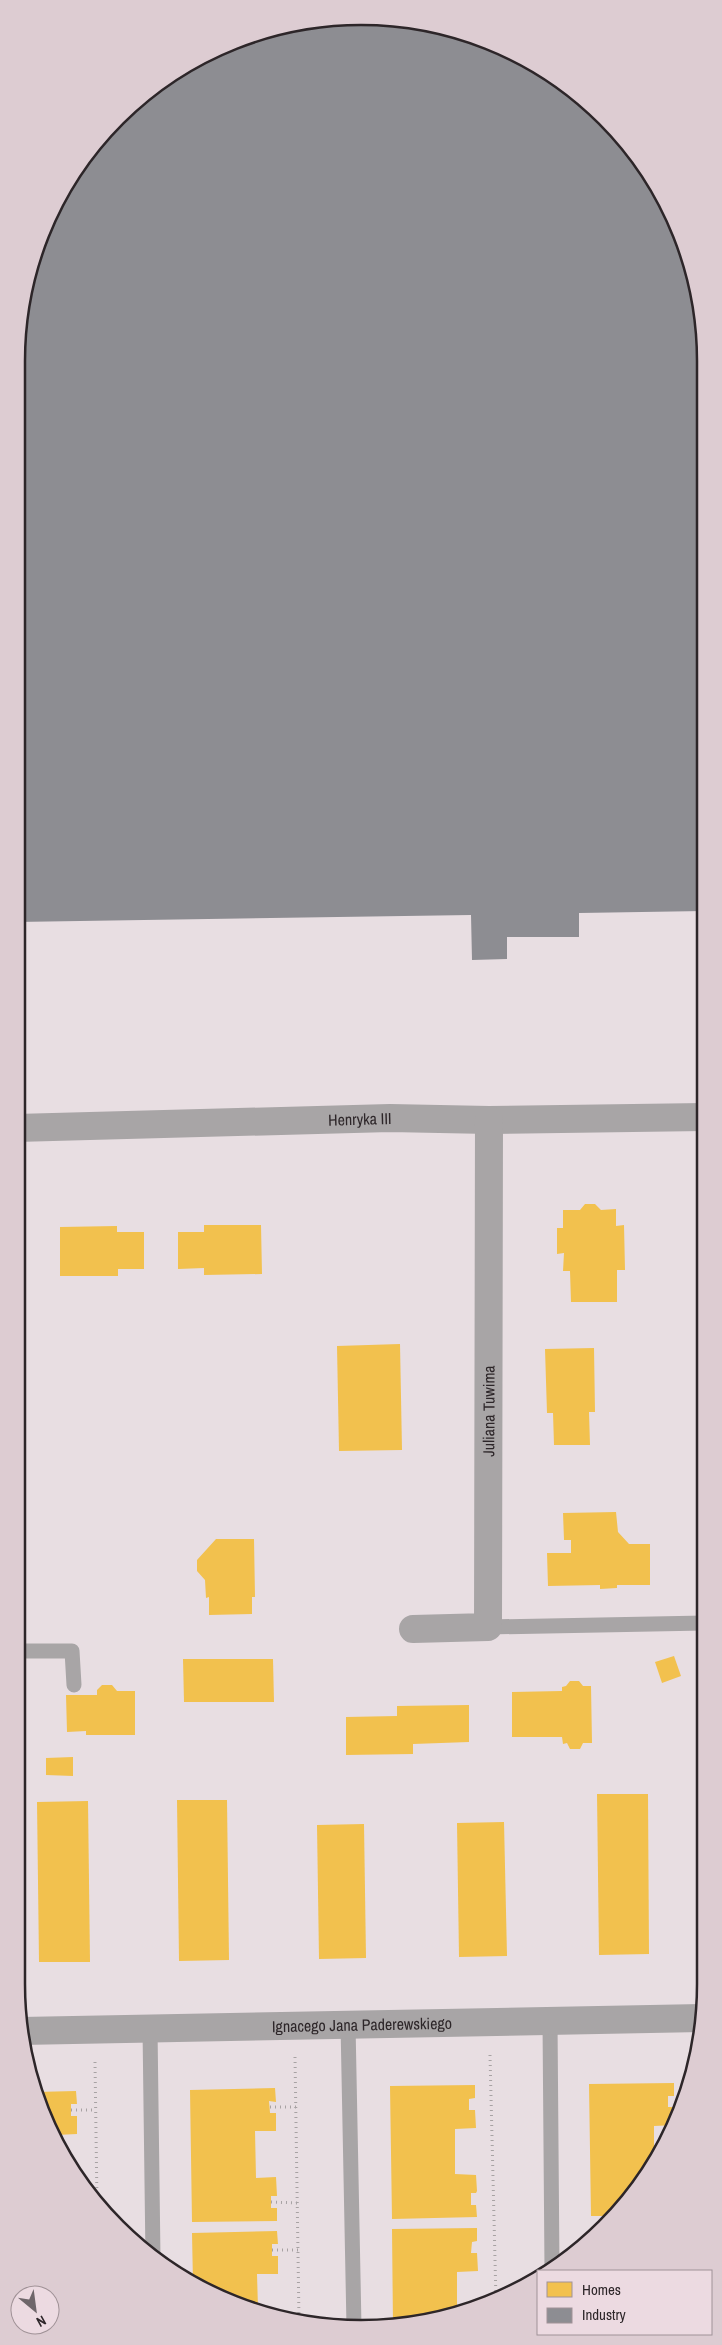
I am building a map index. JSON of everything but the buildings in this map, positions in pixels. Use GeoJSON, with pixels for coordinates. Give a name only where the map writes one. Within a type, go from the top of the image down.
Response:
{"type":"FeatureCollection","features":[{"type":"Feature","properties":{"kind":"street","name":"Henryka III"},"geometry":{"type":"LineString","coordinates":[[25,1128],[390,1118],[489,1120],[697,1117]]}},
{"type":"Feature","properties":{"kind":"street","name":"Juliana Tuwima"},"geometry":{"type":"LineString","coordinates":[[488,1627],[489,1120]]}},
{"type":"Feature","properties":{"kind":"street"},"geometry":{"type":"LineString","coordinates":[[413,1629],[488,1627]]}},
{"type":"Feature","properties":{"kind":"street","name":"Ignacego Jana Paderewskiego"},"geometry":{"type":"LineString","coordinates":[[28,2031],[695,2018]]}},
{"type":"Feature","properties":{"kind":"lane"},"geometry":{"type":"LineString","coordinates":[[488,1627],[697,1623]]}},
{"type":"Feature","properties":{"kind":"lane"},"geometry":{"type":"LineString","coordinates":[[25,1651],[72,1651],[74,1685]]}},
{"type":"Feature","properties":{"kind":"lane"},"geometry":{"type":"LineString","coordinates":[[550,2021],[552,2260]]}},
{"type":"Feature","properties":{"kind":"lane"},"geometry":{"type":"LineString","coordinates":[[348,2024],[354,2320]]}},
{"type":"Feature","properties":{"kind":"lane"},"geometry":{"type":"LineString","coordinates":[[150,2028],[153,2248]]}},
{"type":"Feature","properties":{"kind":"path"},"geometry":{"type":"LineString","coordinates":[[295,2049],[299,2315]]}},
{"type":"Feature","properties":{"kind":"path"},"geometry":{"type":"LineString","coordinates":[[95,2052],[97,2192]]}},
{"type":"Feature","properties":{"kind":"path"},"geometry":{"type":"LineString","coordinates":[[270,2108],[296,2107]]}},
{"type":"Feature","properties":{"kind":"path"},"geometry":{"type":"LineString","coordinates":[[71,2110],[95,2110]]}},
{"type":"Feature","properties":{"kind":"path"},"geometry":{"type":"LineString","coordinates":[[271,2202],[297,2203]]}},
{"type":"Feature","properties":{"kind":"path"},"geometry":{"type":"LineString","coordinates":[[272,2250],[298,2250]]}}]}
